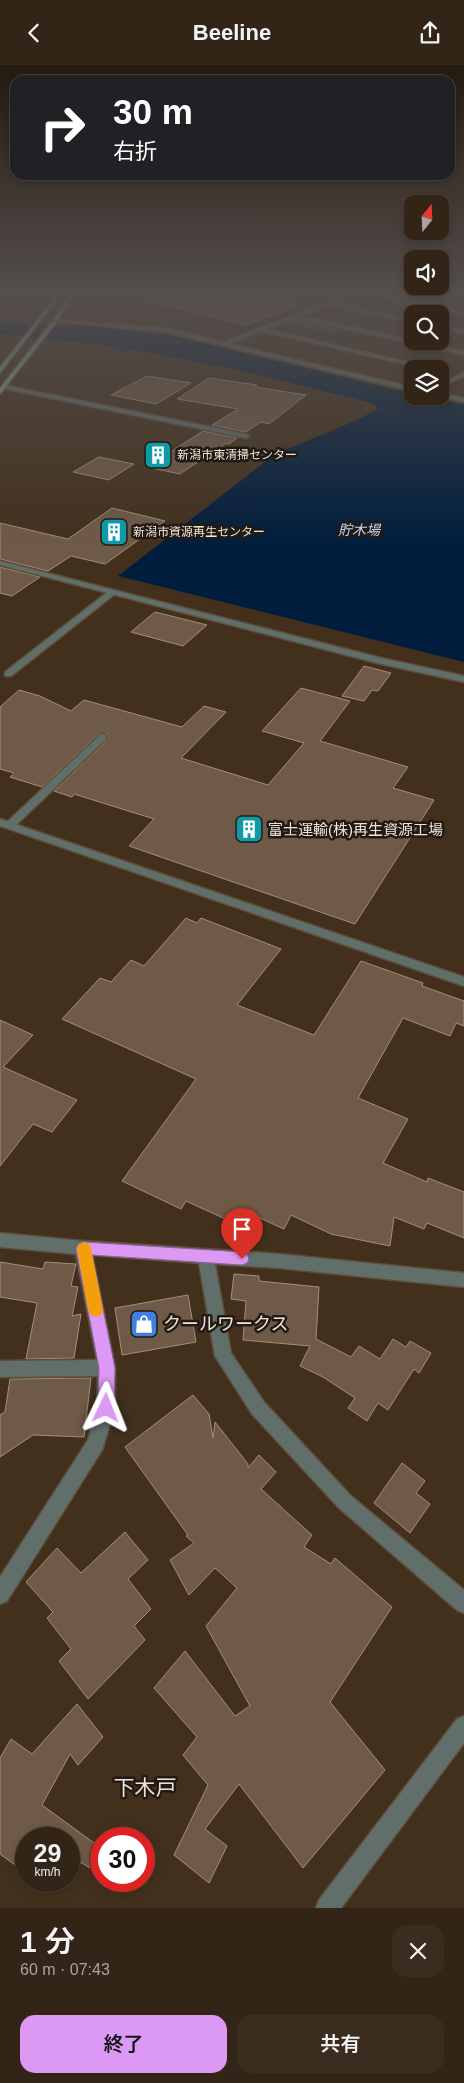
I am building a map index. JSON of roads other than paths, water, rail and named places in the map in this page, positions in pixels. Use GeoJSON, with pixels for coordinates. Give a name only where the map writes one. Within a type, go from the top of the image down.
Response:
{"type":"FeatureCollection","features":[{"type":"Feature","properties":{"kind":"main road"},"geometry":{"type":"LineString","coordinates":[[2,389],[12,376]]}},
{"type":"Feature","properties":{"kind":"street"},"geometry":{"type":"LineString","coordinates":[[358,376],[404,387]]}},
{"type":"Feature","properties":{"kind":"street"},"geometry":{"type":"LineString","coordinates":[[449,382],[461,376]]}},
{"type":"Feature","properties":{"kind":"street"},"geometry":{"type":"LineString","coordinates":[[2,389],[246,436]]}},
{"type":"Feature","properties":{"kind":"street"},"geometry":{"type":"LineString","coordinates":[[449,397],[464,400]]}},
{"type":"Feature","properties":{"kind":"street"},"geometry":{"type":"LineString","coordinates":[[0,563],[380,661],[464,679]]}},
{"type":"Feature","properties":{"kind":"street"},"geometry":{"type":"LineString","coordinates":[[8,675],[112,593]]}},
{"type":"Feature","properties":{"kind":"street"},"geometry":{"type":"LineString","coordinates":[[103,737],[5,823],[464,982]]}},
{"type":"Feature","properties":{"kind":"street"},"geometry":{"type":"LineString","coordinates":[[0,1239],[84,1248],[206,1256],[464,1281]]}},
{"type":"Feature","properties":{"kind":"street"},"geometry":{"type":"LineString","coordinates":[[0,1594],[96,1444],[106,1408],[107,1368],[84,1248]]}},
{"type":"Feature","properties":{"kind":"street"},"geometry":{"type":"LineString","coordinates":[[206,1256],[223,1356],[258,1408],[345,1502],[464,1603]]}},
{"type":"Feature","properties":{"kind":"street"},"geometry":{"type":"LineString","coordinates":[[0,1369],[107,1368]]}},
{"type":"Feature","properties":{"kind":"street"},"geometry":{"type":"LineString","coordinates":[[327,1908],[464,1726]]}},
{"type":"Feature","properties":{"kind":"water","name":"貯木場"},"geometry":{"type":"Polygon","coordinates":[[[263,376],[338,376],[404,392],[404,405],[449,405],[449,402],[464,405],[464,662],[118,576],[275,454],[377,410],[375,404],[263,376]]]}},
{"type":"Feature","properties":{"kind":"place","name":"新潟市東清掃センター"},"geometry":{"type":"Point","coordinates":[158,455]}},
{"type":"Feature","properties":{"kind":"place","name":"新潟市資源再生センター"},"geometry":{"type":"Point","coordinates":[114,532]}},
{"type":"Feature","properties":{"kind":"place","name":"富士運輸(株)再生資源工場"},"geometry":{"type":"Point","coordinates":[249,829]}},
{"type":"Feature","properties":{"kind":"place","name":"クールワークス"},"geometry":{"type":"Point","coordinates":[144,1324]}},
{"type":"Feature","properties":{"kind":"district","name":"下木戸"},"geometry":{"type":"Point","coordinates":[145,1787]}}]}
